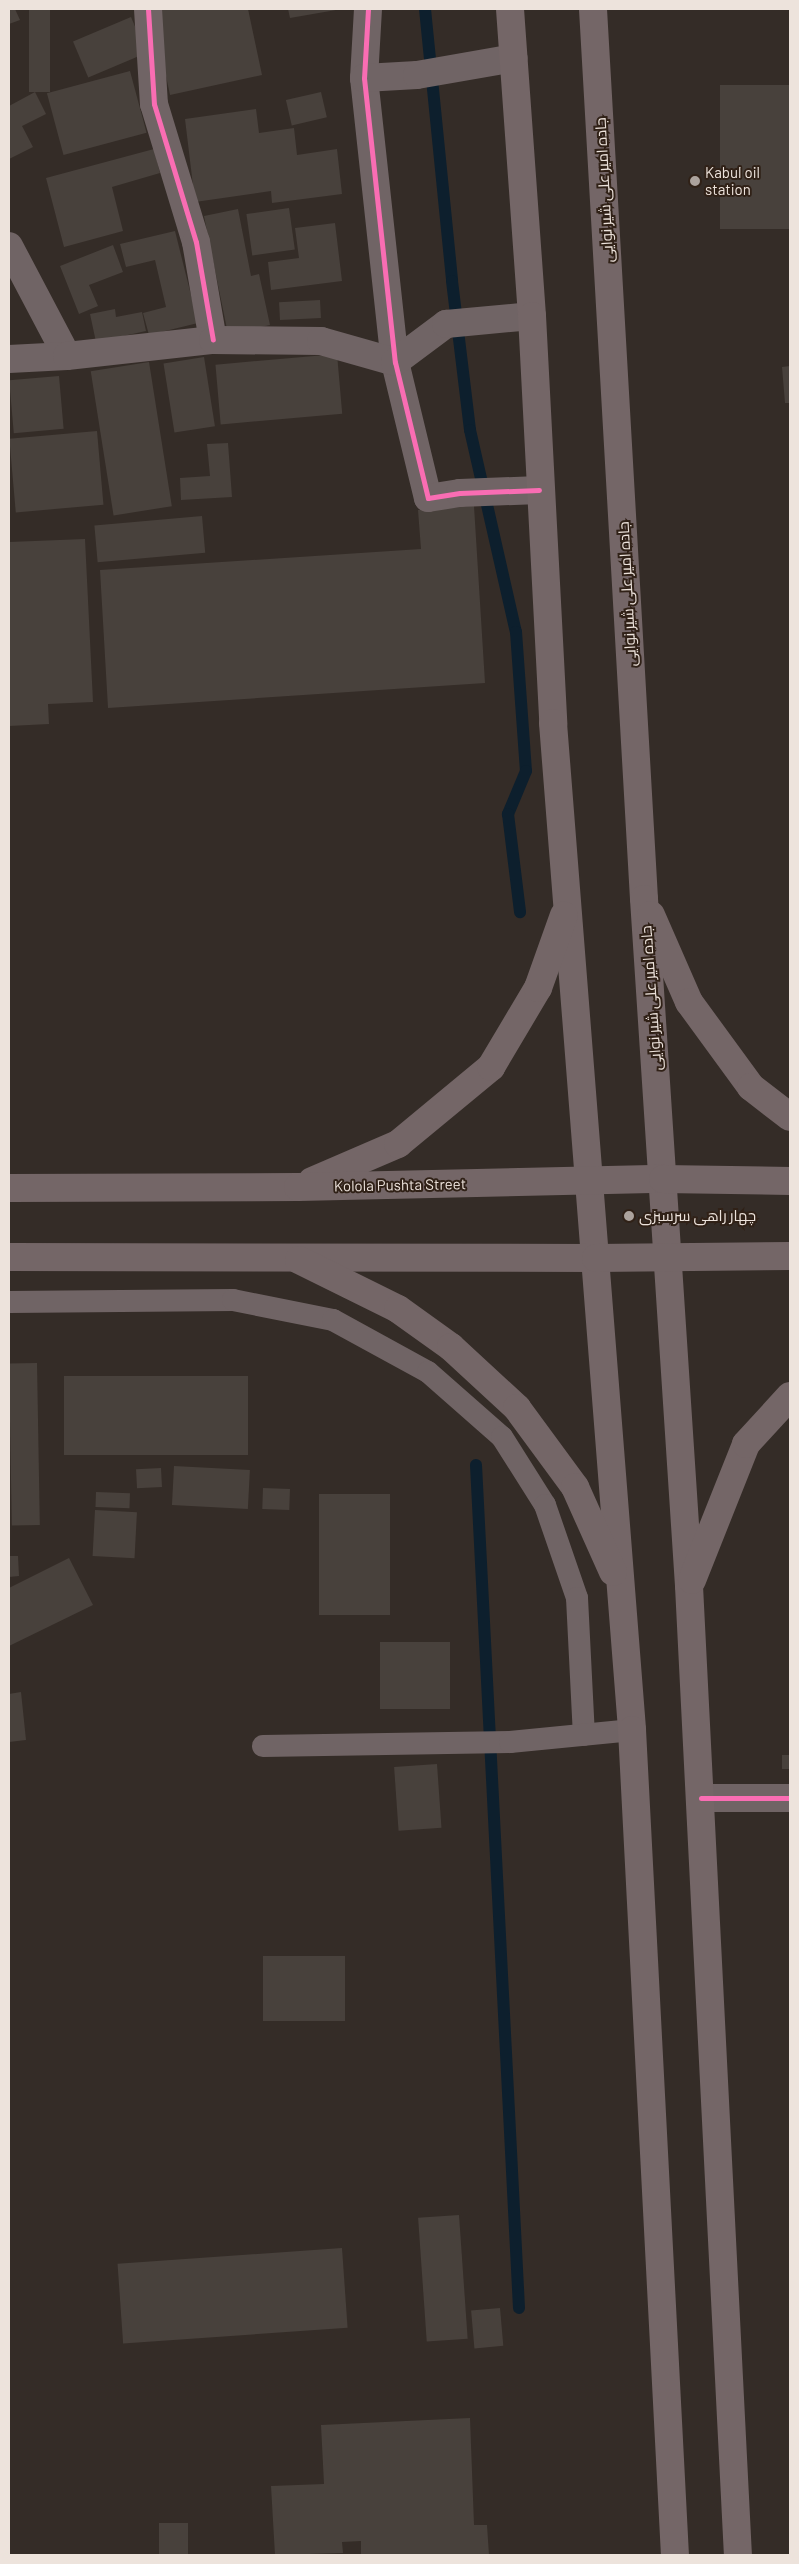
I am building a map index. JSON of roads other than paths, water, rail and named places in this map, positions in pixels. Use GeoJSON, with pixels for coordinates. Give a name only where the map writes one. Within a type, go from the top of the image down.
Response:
{"type":"FeatureCollection","features":[{"type":"Feature","properties":{"kind":"main road"},"geometry":{"type":"LineString","coordinates":[[510,9],[532,316],[539,490],[553,723],[632,1730],[675,2555]]}},
{"type":"Feature","properties":{"kind":"main road","name":"جاده امیر علی شیر نوایی"},"geometry":{"type":"LineString","coordinates":[[593,9],[644,899],[689,1586],[738,2555]]}},
{"type":"Feature","properties":{"kind":"main road"},"geometry":{"type":"LineString","coordinates":[[644,899],[689,1002],[751,1087],[790,1116]]}},
{"type":"Feature","properties":{"kind":"main road"},"geometry":{"type":"LineString","coordinates":[[298,1187],[398,1144],[491,1067],[538,988],[567,907]]}},
{"type":"Feature","properties":{"kind":"main road","name":"Kolola Pushta Street"},"geometry":{"type":"LineString","coordinates":[[9,1188],[298,1187],[662,1179],[790,1181]]}},
{"type":"Feature","properties":{"kind":"main road"},"geometry":{"type":"LineString","coordinates":[[9,1257],[668,1258],[790,1256]]}},
{"type":"Feature","properties":{"kind":"main road"},"geometry":{"type":"LineString","coordinates":[[293,1258],[398,1309],[451,1347],[517,1408],[575,1487],[621,1591]]}},
{"type":"Feature","properties":{"kind":"main road"},"geometry":{"type":"LineString","coordinates":[[689,1586],[746,1444],[790,1396]]}},
{"type":"Feature","properties":{"kind":"street"},"geometry":{"type":"LineString","coordinates":[[148,9],[154,104],[196,242],[213,340]]}},
{"type":"Feature","properties":{"kind":"street"},"geometry":{"type":"LineString","coordinates":[[368,9],[364,78],[395,362],[428,498],[460,493],[539,490]]}},
{"type":"Feature","properties":{"kind":"street"},"geometry":{"type":"LineString","coordinates":[[364,78],[416,75],[514,58]]}},
{"type":"Feature","properties":{"kind":"street"},"geometry":{"type":"LineString","coordinates":[[9,246],[67,356]]}},
{"type":"Feature","properties":{"kind":"street"},"geometry":{"type":"LineString","coordinates":[[395,362],[446,324],[532,316]]}},
{"type":"Feature","properties":{"kind":"street"},"geometry":{"type":"LineString","coordinates":[[9,359],[67,356],[213,340],[321,341],[395,362]]}},
{"type":"Feature","properties":{"kind":"street"},"geometry":{"type":"LineString","coordinates":[[701,1798],[790,1798]]}},
{"type":"Feature","properties":{"kind":"lane"},"geometry":{"type":"LineString","coordinates":[[9,1302],[233,1300],[333,1320],[428,1372],[502,1437],[545,1505],[577,1598],[584,1735]]}},
{"type":"Feature","properties":{"kind":"lane"},"geometry":{"type":"LineString","coordinates":[[263,1746],[510,1742],[632,1730]]}},
{"type":"Feature","properties":{"kind":"waterway"},"geometry":{"type":"LineString","coordinates":[[425,9],[452,281],[470,430],[516,632],[526,771],[508,814],[520,912]]}},
{"type":"Feature","properties":{"kind":"waterway"},"geometry":{"type":"LineString","coordinates":[[476,1465],[519,2308]]}},
{"type":"Feature","properties":{"kind":"place","name":"Kabul oil station"},"geometry":{"type":"Point","coordinates":[695,181]}},
{"type":"Feature","properties":{"kind":"place","name":"چهار راهی سرسبزی"},"geometry":{"type":"Point","coordinates":[629,1216]}}]}
